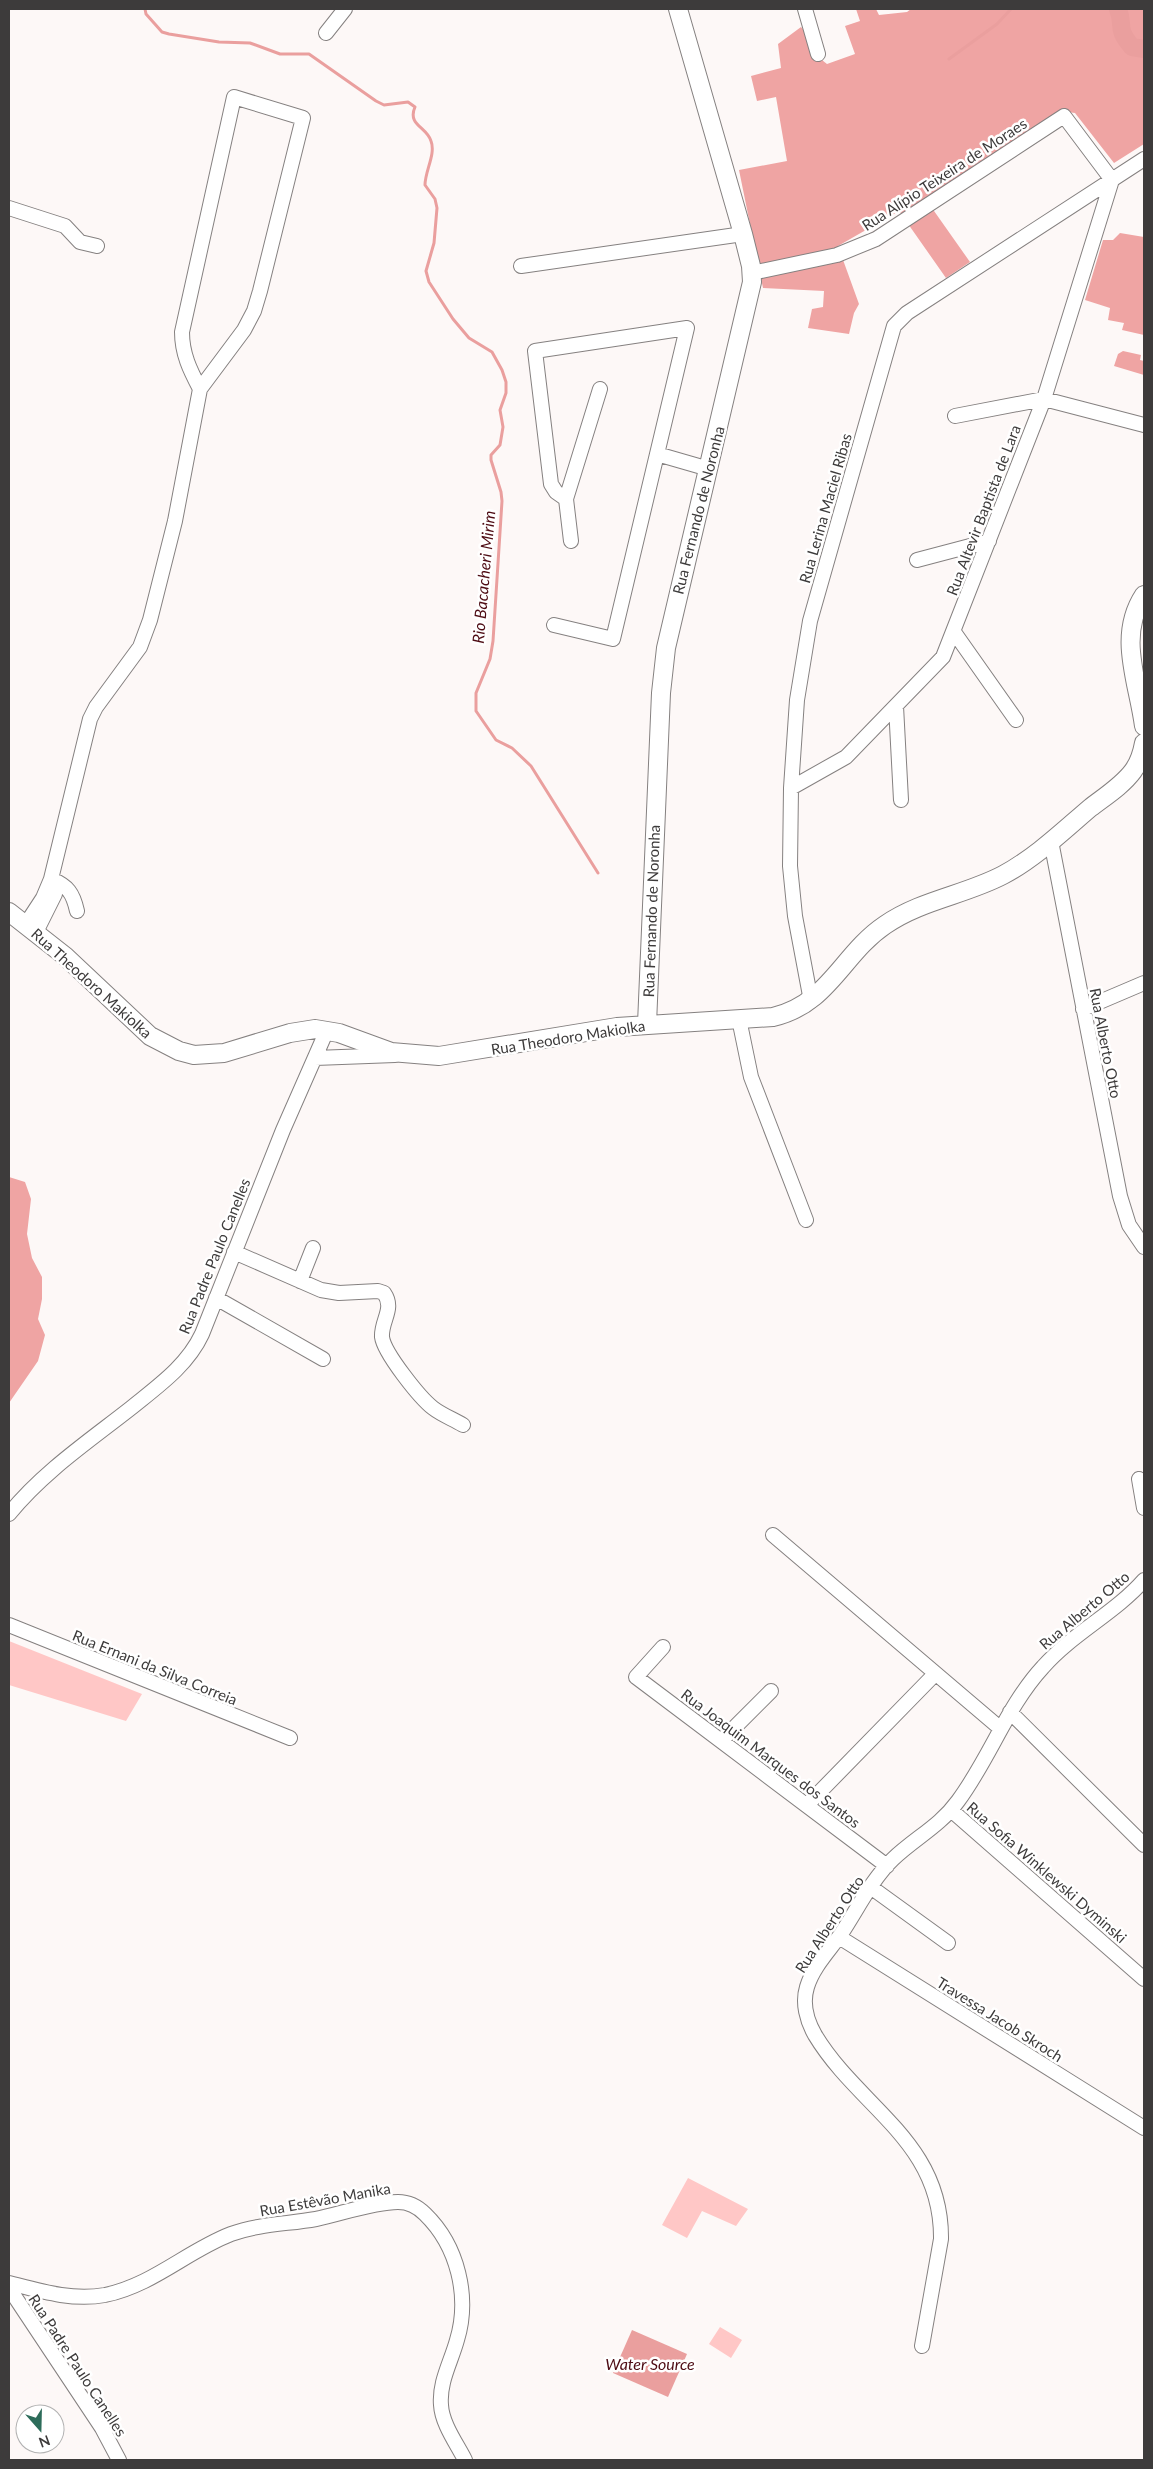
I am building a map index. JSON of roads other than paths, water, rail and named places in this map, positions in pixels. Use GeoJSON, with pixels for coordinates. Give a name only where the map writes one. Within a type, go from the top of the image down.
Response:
{"type":"FeatureCollection","features":[{"type":"Feature","properties":{"kind":"main road","name":"Rua Fernando de Noronha"},"geometry":{"type":"LineString","coordinates":[[646,1024],[663,669],[670,627],[751,290],[752,273],[743,234],[678,9]]}},
{"type":"Feature","properties":{"kind":"main road"},"geometry":{"type":"LineString","coordinates":[[1144,594],[1135,612],[1130,638],[1144,726]]}},
{"type":"Feature","properties":{"kind":"main road","name":"Rua Theodoro Makiolka"},"geometry":{"type":"LineString","coordinates":[[9,912],[31,928],[150,1036],[179,1051],[208,1055],[224,1053],[296,1032],[326,1030],[380,1049],[405,1055],[450,1055],[584,1031],[646,1024],[739,1019],[784,1014],[811,1001],[874,934],[893,920],[1003,875],[1051,841],[1132,772],[1139,762],[1144,744]]}},
{"type":"Feature","properties":{"kind":"street"},"geometry":{"type":"LineString","coordinates":[[326,33],[345,9]]}},
{"type":"Feature","properties":{"kind":"street"},"geometry":{"type":"LineString","coordinates":[[806,9],[818,54]]}},
{"type":"Feature","properties":{"kind":"street"},"geometry":{"type":"LineString","coordinates":[[31,928],[55,894],[51,879],[90,719],[105,694],[132,660],[147,632],[175,521],[200,390],[235,344],[254,311],[303,118],[234,97],[182,332],[182,347],[185,360],[200,390]]}},
{"type":"Feature","properties":{"kind":"street","name":"Rua Alípio Teixeira de Moraes"},"geometry":{"type":"LineString","coordinates":[[752,273],[837,255],[876,240],[1064,116],[1112,180]]}},
{"type":"Feature","properties":{"kind":"street","name":"Rua Lerina Maciel Ribas"},"geometry":{"type":"LineString","coordinates":[[811,1001],[791,890],[791,788],[797,700],[810,621],[894,326],[907,313],[1144,159]]}},
{"type":"Feature","properties":{"kind":"street","name":"Rua Altevir Baptista de Lara"},"geometry":{"type":"LineString","coordinates":[[791,788],[846,757],[942,657],[954,632],[1044,399],[1112,180]]}},
{"type":"Feature","properties":{"kind":"street"},"geometry":{"type":"LineString","coordinates":[[9,208],[65,226],[80,242],[97,246]]}},
{"type":"Feature","properties":{"kind":"street"},"geometry":{"type":"LineString","coordinates":[[521,266],[743,234]]}},
{"type":"Feature","properties":{"kind":"street"},"geometry":{"type":"LineString","coordinates":[[554,624],[613,639],[687,328],[535,352],[551,484],[556,492],[566,499]]}},
{"type":"Feature","properties":{"kind":"street"},"geometry":{"type":"LineString","coordinates":[[571,541],[566,499],[600,389]]}},
{"type":"Feature","properties":{"kind":"street"},"geometry":{"type":"LineString","coordinates":[[955,416],[1044,399],[1144,425]]}},
{"type":"Feature","properties":{"kind":"street"},"geometry":{"type":"LineString","coordinates":[[656,458],[708,472]]}},
{"type":"Feature","properties":{"kind":"street"},"geometry":{"type":"LineString","coordinates":[[917,560],[989,541]]}},
{"type":"Feature","properties":{"kind":"street"},"geometry":{"type":"LineString","coordinates":[[954,632],[1016,720]]}},
{"type":"Feature","properties":{"kind":"street"},"geometry":{"type":"LineString","coordinates":[[896,706],[901,800]]}},
{"type":"Feature","properties":{"kind":"street","name":"Rua Alberto Otto"},"geometry":{"type":"LineString","coordinates":[[1051,841],[1122,1204],[1129,1225],[1144,1247]]}},
{"type":"Feature","properties":{"kind":"street"},"geometry":{"type":"LineString","coordinates":[[51,879],[67,887],[74,899],[77,911]]}},
{"type":"Feature","properties":{"kind":"street"},"geometry":{"type":"LineString","coordinates":[[1083,1009],[1144,982]]}},
{"type":"Feature","properties":{"kind":"street"},"geometry":{"type":"LineString","coordinates":[[739,1019],[752,1077],[806,1220]]}},
{"type":"Feature","properties":{"kind":"street","name":"Rua Padre Paulo Canelles"},"geometry":{"type":"LineString","coordinates":[[9,1514],[37,1483],[175,1371],[197,1343],[283,1130],[326,1030]]}},
{"type":"Feature","properties":{"kind":"street"},"geometry":{"type":"LineString","coordinates":[[315,1058],[405,1055]]}},
{"type":"Feature","properties":{"kind":"street"},"geometry":{"type":"LineString","coordinates":[[300,1281],[313,1248]]}},
{"type":"Feature","properties":{"kind":"street"},"geometry":{"type":"LineString","coordinates":[[234,1252],[329,1292],[378,1290],[384,1293],[389,1304],[389,1311],[382,1336],[389,1353],[426,1402],[438,1412],[463,1425]]}},
{"type":"Feature","properties":{"kind":"street"},"geometry":{"type":"LineString","coordinates":[[216,1298],[323,1359]]}},
{"type":"Feature","properties":{"kind":"street"},"geometry":{"type":"LineString","coordinates":[[1139,1479],[1144,1508]]}},
{"type":"Feature","properties":{"kind":"street"},"geometry":{"type":"LineString","coordinates":[[773,1535],[1001,1729]]}},
{"type":"Feature","properties":{"kind":"street","name":"Rua Alberto Otto"},"geometry":{"type":"LineString","coordinates":[[922,2346],[941,2239],[941,2223],[934,2190],[918,2155],[896,2127],[821,2044],[809,2023],[806,2012],[806,1988],[811,1976],[887,1866],[934,1828],[951,1810],[968,1787],[1010,1712],[1032,1679],[1054,1656],[1126,1599],[1144,1580]]}},
{"type":"Feature","properties":{"kind":"street","name":"Rua Ernani da Silva Correia"},"geometry":{"type":"LineString","coordinates":[[9,1625],[290,1738]]}},
{"type":"Feature","properties":{"kind":"street","name":"Rua Joaquim Marques dos Santos"},"geometry":{"type":"LineString","coordinates":[[663,1647],[636,1676],[887,1866]]}},
{"type":"Feature","properties":{"kind":"street"},"geometry":{"type":"LineString","coordinates":[[807,1805],[935,1674]]}},
{"type":"Feature","properties":{"kind":"street"},"geometry":{"type":"LineString","coordinates":[[721,1741],[772,1690]]}},
{"type":"Feature","properties":{"kind":"street"},"geometry":{"type":"LineString","coordinates":[[1010,1712],[1144,1844]]}},
{"type":"Feature","properties":{"kind":"street","name":"Rua Sofia Winklewski Dyminski"},"geometry":{"type":"LineString","coordinates":[[951,1810],[1144,1979]]}},
{"type":"Feature","properties":{"kind":"street"},"geometry":{"type":"LineString","coordinates":[[872,1888],[948,1943]]}},
{"type":"Feature","properties":{"kind":"street","name":"Travessa Jacob Skroch"},"geometry":{"type":"LineString","coordinates":[[839,1937],[1144,2128]]}},
{"type":"Feature","properties":{"kind":"street","name":"Rua Estêvão Manika"},"geometry":{"type":"LineString","coordinates":[[9,2282],[57,2295],[88,2297],[105,2295],[155,2277],[219,2239],[245,2230],[315,2219],[388,2203],[406,2203],[415,2207],[432,2222],[440,2233],[453,2258],[461,2282],[463,2311],[461,2325],[442,2385],[441,2407],[466,2460]]}},
{"type":"Feature","properties":{"kind":"street","name":"Rua Padre Paulo Canelles"},"geometry":{"type":"LineString","coordinates":[[9,2288],[102,2428],[118,2460]]}},
{"type":"Feature","properties":{"kind":"water","name":"Water Source"},"geometry":{"type":"Polygon","coordinates":[[[632,2330],[687,2354],[668,2397],[613,2373],[632,2330]]]}},
{"type":"Feature","properties":{"kind":"waterway","name":"Rio Bacacheri Mirim"},"geometry":{"type":"LineString","coordinates":[[145,9],[146,14],[162,32],[219,42],[250,43],[280,54],[309,54],[376,101],[384,105],[408,102],[415,107],[413,113],[415,122],[426,132],[431,141],[432,151],[425,185],[435,199],[437,208],[434,243],[426,271],[429,282],[453,319],[469,338],[492,352],[506,382],[506,393],[500,410],[503,427],[500,445],[491,455],[502,501],[493,641],[490,659],[476,693],[476,711],[496,740],[512,748],[531,766],[598,873]]}},
{"type":"Feature","properties":{"kind":"waterway"},"geometry":{"type":"LineString","coordinates":[[949,59],[997,24],[1011,9]]}},
{"type":"Feature","properties":{"kind":"waterway"},"geometry":{"type":"LineString","coordinates":[[1118,9],[1122,31],[1127,40],[1132,47],[1144,49]]}}]}
